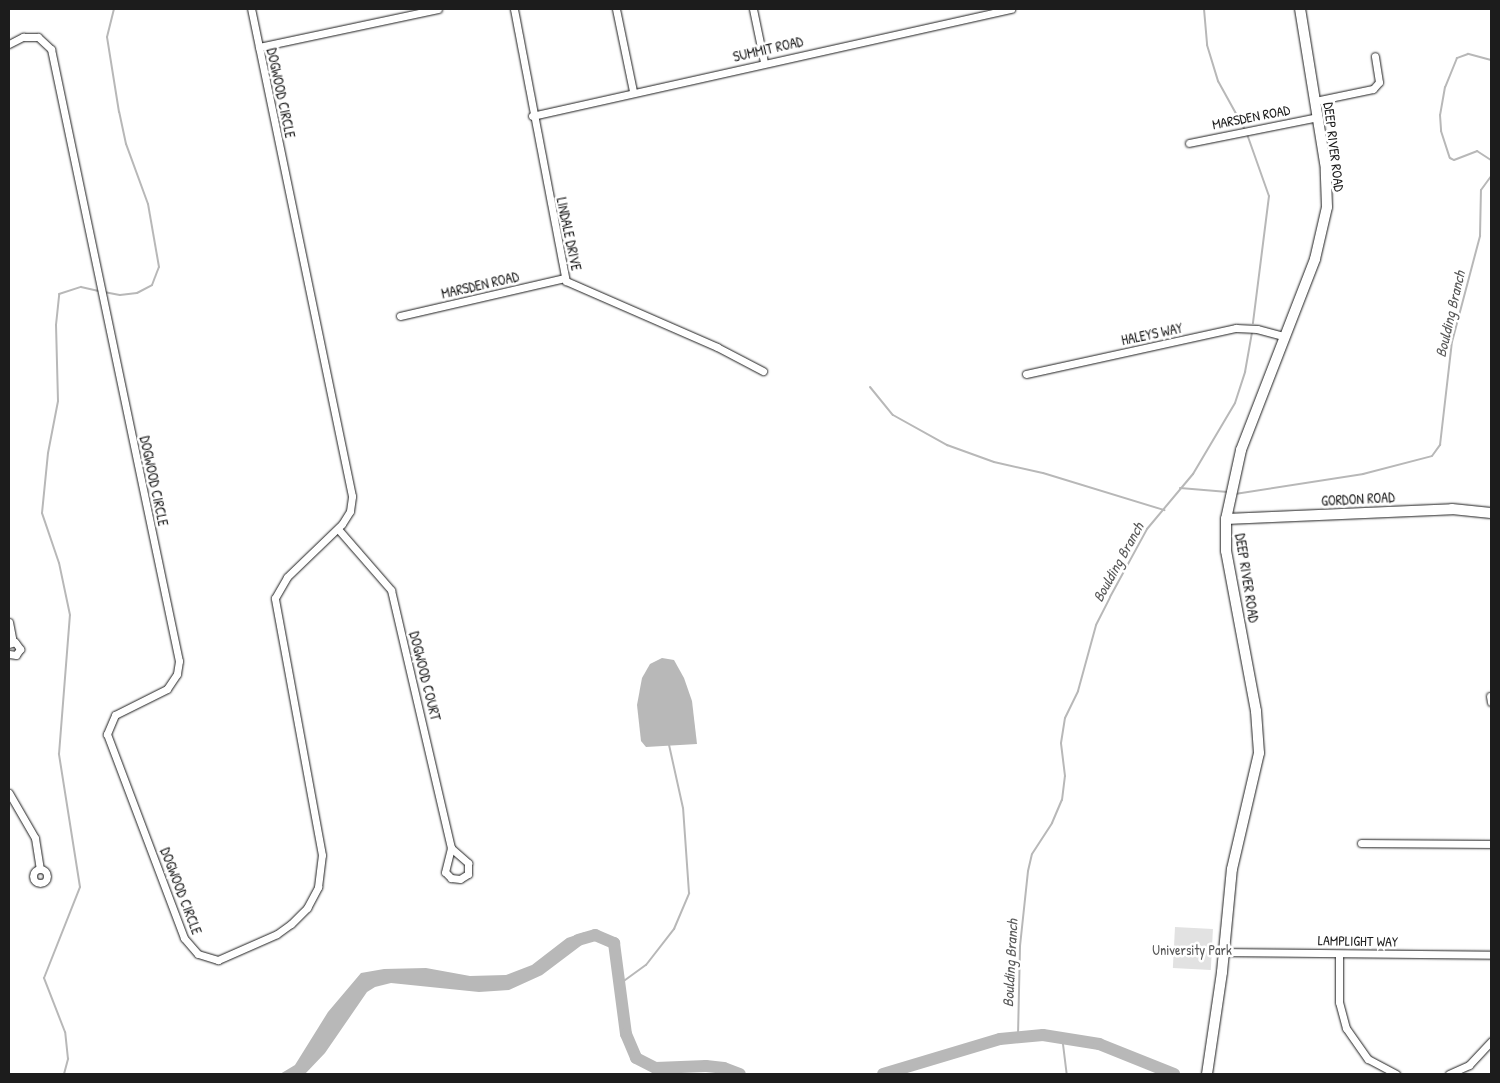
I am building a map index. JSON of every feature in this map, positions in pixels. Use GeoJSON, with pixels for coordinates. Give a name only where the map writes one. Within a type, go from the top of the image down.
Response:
{"type":"FeatureCollection","features":[{"type":"Feature","properties":{"kind":"street","name":"DOGWOOD CIRCLE"},"geometry":{"type":"LineString","coordinates":[[9,44],[23,37],[38,37],[51,49],[179,661],[177,674],[167,689],[115,714],[107,734],[184,938],[189,946],[206,958],[225,958],[277,934],[300,916],[318,887],[322,855],[275,598],[288,577],[338,529],[350,511],[352,496],[251,9]]}},
{"type":"Feature","properties":{"kind":"street"},"geometry":{"type":"LineString","coordinates":[[259,47],[438,9]]}},
{"type":"Feature","properties":{"kind":"street","name":"LINDALE DRIVE"},"geometry":{"type":"LineString","coordinates":[[514,9],[532,116],[566,281],[717,347],[763,371]]}},
{"type":"Feature","properties":{"kind":"street"},"geometry":{"type":"LineString","coordinates":[[616,9],[633,91]]}},
{"type":"Feature","properties":{"kind":"street"},"geometry":{"type":"LineString","coordinates":[[753,9],[764,62]]}},
{"type":"Feature","properties":{"kind":"street","name":"SUMMIT ROAD"},"geometry":{"type":"LineString","coordinates":[[532,116],[633,91],[1011,9]]}},
{"type":"Feature","properties":{"kind":"street","name":"DEEP RIVER ROAD"},"geometry":{"type":"LineString","coordinates":[[1206,1074],[1224,952],[1232,869],[1256,777],[1259,742],[1226,551],[1226,519],[1231,488],[1248,430],[1312,266],[1325,219],[1327,182],[1300,9]]}},
{"type":"Feature","properties":{"kind":"street"},"geometry":{"type":"LineString","coordinates":[[1315,101],[1373,89],[1379,82],[1375,56]]}},
{"type":"Feature","properties":{"kind":"street","name":"MARSDEN ROAD"},"geometry":{"type":"LineString","coordinates":[[1189,143],[1318,117]]}},
{"type":"Feature","properties":{"kind":"street","name":"MARSDEN ROAD"},"geometry":{"type":"LineString","coordinates":[[400,316],[565,278]]}},
{"type":"Feature","properties":{"kind":"street","name":"HALEYS WAY"},"geometry":{"type":"LineString","coordinates":[[1026,374],[1236,328],[1257,329],[1284,336]]}},
{"type":"Feature","properties":{"kind":"street","name":"GORDON ROAD"},"geometry":{"type":"LineString","coordinates":[[1226,519],[1452,509],[1491,512]]}},
{"type":"Feature","properties":{"kind":"street","name":"DOGWOOD COURT"},"geometry":{"type":"LineString","coordinates":[[338,529],[391,590],[452,848],[445,872],[451,878],[460,879],[468,874],[468,864],[452,848]]}},
{"type":"Feature","properties":{"kind":"street"},"geometry":{"type":"LineString","coordinates":[[9,622],[11,643],[19,645],[20,652],[14,656],[9,654]]}},
{"type":"Feature","properties":{"kind":"street"},"geometry":{"type":"LineString","coordinates":[[9,793],[35,838],[40,869]]}},
{"type":"Feature","properties":{"kind":"street"},"geometry":{"type":"LineString","coordinates":[[1361,843],[1491,844]]}},
{"type":"Feature","properties":{"kind":"street","name":"LAMPLIGHT WAY"},"geometry":{"type":"LineString","coordinates":[[1224,952],[1491,955]]}},
{"type":"Feature","properties":{"kind":"street"},"geometry":{"type":"LineString","coordinates":[[1339,954],[1339,1002],[1348,1034],[1368,1059],[1396,1074]]}},
{"type":"Feature","properties":{"kind":"street"},"geometry":{"type":"LineString","coordinates":[[1449,1074],[1469,1065],[1491,1042]]}},
{"type":"Feature","properties":{"kind":"green space","name":"University Park"},"geometry":{"type":"Polygon","coordinates":[[[1175,927],[1213,929],[1211,970],[1173,968],[1175,927]]]}},
{"type":"Feature","properties":{"kind":"shaded area"},"geometry":{"type":"Polygon","coordinates":[[[662,658],[674,660],[684,678],[692,701],[697,744],[646,747],[641,741],[637,705],[642,678],[650,664],[662,658]]]}},
{"type":"Feature","properties":{"kind":"shaded area"},"geometry":{"type":"Polygon","coordinates":[[[585,932],[595,935],[542,975],[509,990],[479,992],[391,983],[375,987],[367,992],[325,1053],[305,1074],[280,1074],[295,1065],[328,1012],[361,973],[384,969],[426,968],[470,976],[506,975],[532,965],[567,938],[585,932]]]}},
{"type":"Feature","properties":{"kind":"waterway"},"geometry":{"type":"LineString","coordinates":[[104,292],[120,295],[137,293],[152,285],[159,267],[148,204],[126,144],[119,112],[107,37],[114,9]]}},
{"type":"Feature","properties":{"kind":"waterway"},"geometry":{"type":"LineString","coordinates":[[1204,9],[1207,45],[1218,81],[1245,130]]}},
{"type":"Feature","properties":{"kind":"waterway","name":"Boulding Branch"},"geometry":{"type":"LineString","coordinates":[[1491,60],[1468,54],[1457,58],[1445,87],[1440,115],[1441,131],[1450,158],[1454,160],[1477,151],[1491,160]]}},
{"type":"Feature","properties":{"kind":"waterway"},"geometry":{"type":"LineString","coordinates":[[1247,134],[1269,196],[1253,323]]}},
{"type":"Feature","properties":{"kind":"waterway","name":"Boulding Branch"},"geometry":{"type":"LineString","coordinates":[[1235,494],[1363,474],[1432,456],[1440,445],[1452,342],[1480,236],[1481,190],[1491,176]]}},
{"type":"Feature","properties":{"kind":"waterway"},"geometry":{"type":"LineString","coordinates":[[64,1074],[68,1059],[65,1032],[44,978],[80,887],[59,754],[70,615],[59,563],[42,513],[48,453],[58,401],[56,325],[59,294],[81,287],[99,291]]}},
{"type":"Feature","properties":{"kind":"waterway","name":"Boulding Branch"},"geometry":{"type":"LineString","coordinates":[[1018,1035],[1020,946],[1028,871],[1032,854],[1052,823],[1062,800],[1065,776],[1061,743],[1065,718],[1078,691],[1096,625],[1110,597],[1147,529],[1193,474],[1235,403],[1245,372],[1252,333]]}},
{"type":"Feature","properties":{"kind":"waterway"},"geometry":{"type":"LineString","coordinates":[[870,387],[893,415],[947,445],[994,462],[1043,473],[1164,510]]}},
{"type":"Feature","properties":{"kind":"waterway","name":"Boulding Branch"},"geometry":{"type":"LineString","coordinates":[[1180,488],[1228,492]]}},
{"type":"Feature","properties":{"kind":"waterway"},"geometry":{"type":"LineString","coordinates":[[621,983],[646,965],[674,929],[689,893],[683,808],[669,745]]}},
{"type":"Feature","properties":{"kind":"waterway"},"geometry":{"type":"LineString","coordinates":[[578,940],[595,935],[614,943],[626,1034],[636,1058],[656,1068],[706,1066],[724,1068],[740,1074]]}},
{"type":"Feature","properties":{"kind":"waterway"},"geometry":{"type":"LineString","coordinates":[[883,1074],[1000,1039],[1043,1035],[1099,1044],[1174,1074]]}},
{"type":"Feature","properties":{"kind":"waterway"},"geometry":{"type":"LineString","coordinates":[[1062,1036],[1067,1074]]}}]}
